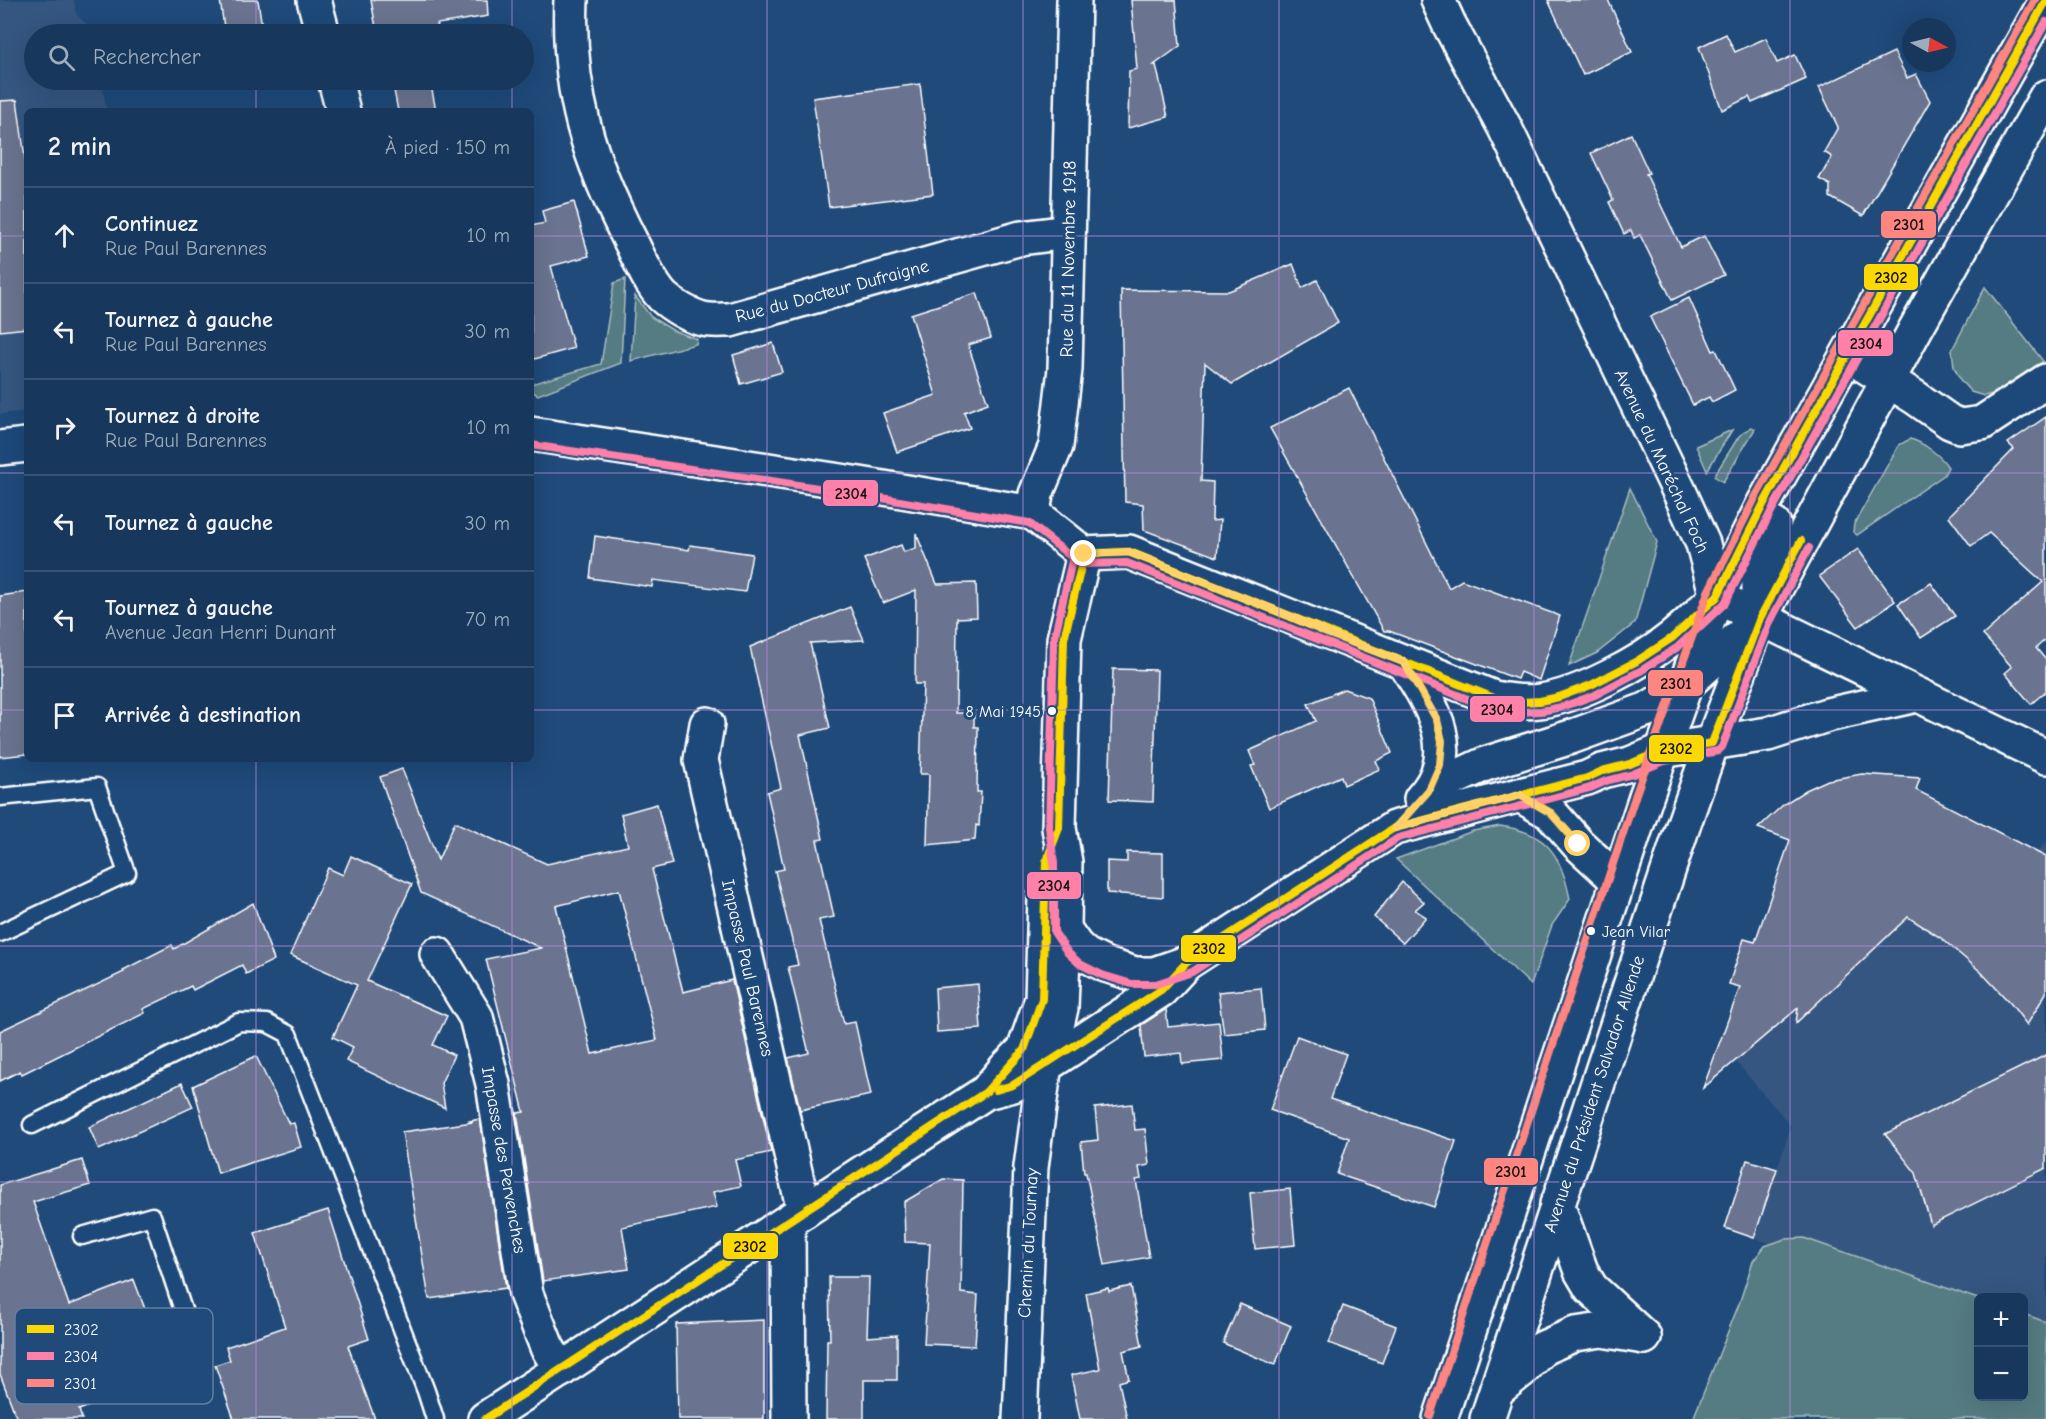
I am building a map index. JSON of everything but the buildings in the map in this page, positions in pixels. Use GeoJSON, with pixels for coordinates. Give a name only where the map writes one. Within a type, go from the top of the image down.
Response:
{"type":"FeatureCollection","features":[{"type":"Feature","properties":{"kind":"street"},"geometry":{"type":"LineString","coordinates":[[314,0],[320,24]]}},
{"type":"Feature","properties":{"kind":"street","name":"Rue du Docteur Dufraigne"},"geometry":{"type":"LineString","coordinates":[[572,0],[570,28],[574,85],[587,141],[608,197],[646,272],[663,296],[680,309],[703,320],[730,320],[1021,238],[1068,232]]}},
{"type":"Feature","properties":{"kind":"street","name":"Rue du 11 Novembre 1918"},"geometry":{"type":"LineString","coordinates":[[1033,513],[1036,494],[1056,446],[1065,369],[1074,0]]}},
{"type":"Feature","properties":{"kind":"street"},"geometry":{"type":"LineString","coordinates":[[1867,367],[2046,1]]}},
{"type":"Feature","properties":{"kind":"street","name":"Avenue du Maréchal Foch"},"geometry":{"type":"LineString","coordinates":[[1443,2],[1703,544],[1717,597]]}},
{"type":"Feature","properties":{"kind":"street"},"geometry":{"type":"LineString","coordinates":[[1760,618],[1758,557],[1781,512],[1867,367],[2046,46]]}},
{"type":"Feature","properties":{"kind":"street"},"geometry":{"type":"LineString","coordinates":[[338,90],[342,108]]}},
{"type":"Feature","properties":{"kind":"street"},"geometry":{"type":"LineString","coordinates":[[1440,1419],[1661,751],[1717,597],[1764,503],[1867,367],[2046,97]]}},
{"type":"Feature","properties":{"kind":"street"},"geometry":{"type":"LineString","coordinates":[[1867,367],[1944,419],[1960,426],[1982,423],[2046,381]]}},
{"type":"Feature","properties":{"kind":"street"},"geometry":{"type":"LineString","coordinates":[[534,434],[860,483],[1033,513],[1084,554],[1129,552],[1494,698],[1521,702],[1559,697],[1591,685],[1637,661],[1672,638],[1717,597]]}},
{"type":"Feature","properties":{"kind":"street"},"geometry":{"type":"LineString","coordinates":[[0,448],[24,445]]}},
{"type":"Feature","properties":{"kind":"street"},"geometry":{"type":"LineString","coordinates":[[491,1417],[986,1092],[1024,1050],[1042,999],[1046,862],[1059,828],[1064,639],[1084,554]]}},
{"type":"Feature","properties":{"kind":"street"},"geometry":{"type":"LineString","coordinates":[[1717,597],[2046,757]]}},
{"type":"Feature","properties":{"kind":"street"},"geometry":{"type":"LineString","coordinates":[[1429,790],[1485,764],[1648,710],[1684,686],[1760,618]]}},
{"type":"Feature","properties":{"kind":"street","name":"Avenue du Président Salvador Allende"},"geometry":{"type":"LineString","coordinates":[[1492,1405],[1712,743],[1760,618]]}},
{"type":"Feature","properties":{"kind":"street"},"geometry":{"type":"LineString","coordinates":[[1064,929],[1076,946],[1086,955],[1106,965],[1135,974],[1154,974],[1186,963],[1395,828],[1429,790],[1440,765],[1442,741],[1437,720],[1404,662]]}},
{"type":"Feature","properties":{"kind":"street"},"geometry":{"type":"LineString","coordinates":[[1395,828],[1587,778],[1661,751],[1768,734],[1827,715],[1917,695]]}},
{"type":"Feature","properties":{"kind":"street","name":"Impasse Paul Barennes"},"geometry":{"type":"LineString","coordinates":[[707,724],[701,760],[796,1217],[789,1419]]}},
{"type":"Feature","properties":{"kind":"street"},"geometry":{"type":"LineString","coordinates":[[1520,795],[1551,813],[1578,844],[1618,881]]}},
{"type":"Feature","properties":{"kind":"street","name":"Chemin du Tournay"},"geometry":{"type":"LineString","coordinates":[[1020,1419],[1031,1167],[1043,1067],[1061,1008],[1065,862],[1059,828]]}},
{"type":"Feature","properties":{"kind":"street","name":"Impasse des Pervenches"},"geometry":{"type":"LineString","coordinates":[[437,954],[476,1017],[493,1084],[526,1294],[547,1347],[561,1370]]}},
{"type":"Feature","properties":{"kind":"street"},"geometry":{"type":"LineString","coordinates":[[986,1092],[1013,1085],[1043,1067],[1161,990],[1186,963]]}},
{"type":"Feature","properties":{"kind":"street"},"geometry":{"type":"LineString","coordinates":[[1492,1405],[1543,1348],[1575,1334],[1602,1330],[1644,1337],[1591,1288],[1581,1271],[1557,1204]]}},
{"type":"Feature","properties":{"kind":"lane"},"geometry":{"type":"LineString","coordinates":[[0,797],[97,787],[127,873],[0,933]]}},
{"type":"Feature","properties":{"kind":"lane"},"geometry":{"type":"LineString","coordinates":[[32,1125],[239,1022],[267,1023],[288,1034],[435,1419]]}},
{"type":"Feature","properties":{"kind":"lane"},"geometry":{"type":"LineString","coordinates":[[82,1236],[152,1216],[182,1308]]}},
{"type":"Feature","properties":{"kind":"shaded area"},"geometry":{"type":"Polygon","coordinates":[[[0,0],[74,0],[76,14],[86,24],[24,24],[24,90],[103,90],[106,108],[24,108],[24,411],[0,414],[0,0]]]}},
{"type":"Feature","properties":{"kind":"shaded area"},"geometry":{"type":"Polygon","coordinates":[[[1862,774],[1907,777],[1919,781],[1916,790],[2038,852],[2046,842],[2046,1322],[2028,1315],[2028,1293],[1974,1293],[1974,1298],[1804,1238],[1785,1239],[1772,1244],[1754,1238],[1791,1126],[1735,1061],[1727,1064],[1717,1057],[1718,1048],[1740,988],[1728,984],[1744,939],[1755,942],[1790,840],[1763,830],[1784,804],[1828,780],[1862,774]]]}},
{"type":"Feature","properties":{"kind":"green space"},"geometry":{"type":"Polygon","coordinates":[[[625,279],[621,363],[538,395],[534,393],[534,383],[601,364],[614,283],[625,279]]]}},
{"type":"Feature","properties":{"kind":"green space"},"geometry":{"type":"Polygon","coordinates":[[[1985,287],[2043,361],[2003,391],[1984,396],[1971,392],[1961,381],[1954,367],[1952,350],[1985,287]]]}},
{"type":"Feature","properties":{"kind":"green space"},"geometry":{"type":"Polygon","coordinates":[[[635,296],[651,317],[674,331],[697,339],[696,344],[631,361],[635,296]]]}},
{"type":"Feature","properties":{"kind":"green space"},"geometry":{"type":"Polygon","coordinates":[[[1752,427],[1755,429],[1723,482],[1714,476],[1739,436],[1752,427]]]}},
{"type":"Feature","properties":{"kind":"green space"},"geometry":{"type":"Polygon","coordinates":[[[1732,430],[1707,471],[1696,446],[1732,430]]]}},
{"type":"Feature","properties":{"kind":"green space"},"geometry":{"type":"Polygon","coordinates":[[[1910,439],[1926,446],[1941,458],[1948,467],[1944,475],[1857,535],[1853,532],[1854,524],[1899,445],[1910,439]]]}},
{"type":"Feature","properties":{"kind":"green space"},"geometry":{"type":"Polygon","coordinates":[[[1630,488],[1657,542],[1635,623],[1597,653],[1569,666],[1630,488]]]}},
{"type":"Feature","properties":{"kind":"green space"},"geometry":{"type":"Polygon","coordinates":[[[1500,826],[1530,834],[1549,848],[1562,869],[1570,899],[1552,925],[1531,985],[1396,859],[1473,831],[1500,826]]]}},
{"type":"Feature","properties":{"kind":"green space"},"geometry":{"type":"Polygon","coordinates":[[[1804,1238],[1974,1298],[1974,1401],[2028,1401],[2028,1315],[2046,1322],[2046,1419],[1693,1419],[1739,1304],[1753,1261],[1765,1246],[1785,1239],[1804,1238]]]}},
{"type":"Feature","properties":{"kind":"transit line","name":"2301"},"geometry":{"type":"LineString","coordinates":[[1430,1416],[1636,794],[1708,592],[1755,498],[2035,0]]}},
{"type":"Feature","properties":{"kind":"transit line","name":"2302"},"geometry":{"type":"LineString","coordinates":[[485,1419],[986,1092],[1024,1050],[1042,999],[1046,862],[1059,828],[1064,639],[1084,554],[1129,552],[1494,698],[1521,702],[1559,697],[1591,685],[1637,661],[1672,638],[1717,597],[1764,503],[2046,1]]}},
{"type":"Feature","properties":{"kind":"transit line","name":"2304"},"geometry":{"type":"LineString","coordinates":[[534,445],[858,494],[1029,523],[1080,564],[1127,563],[1490,708],[1521,712],[1562,707],[1595,695],[1642,670],[1678,647],[1725,603],[1773,508],[2046,22]]}},
{"type":"Feature","properties":{"kind":"transit line","name":"2302"},"geometry":{"type":"LineString","coordinates":[[996,1090],[1013,1085],[1161,990],[1186,963],[1394,828],[1587,778],[1661,751],[1712,743],[1760,618],[1801,541]]}},
{"type":"Feature","properties":{"kind":"transit line","name":"2304"},"geometry":{"type":"LineString","coordinates":[[1074,552],[1054,639],[1049,828],[1054,863],[1054,932],[1068,953],[1080,964],[1102,975],[1132,984],[1156,984],[1192,972],[1398,838],[1590,788],[1664,761],[1718,751],[1722,747],[1770,622],[1809,548]]}},
{"type":"Feature","properties":{"kind":"place","name":"8 Mai 1945"},"geometry":{"type":"Point","coordinates":[1052,711]}},
{"type":"Feature","properties":{"kind":"place","name":"Jean Vilar"},"geometry":{"type":"Point","coordinates":[1591,931]}},
{"type":"Feature","properties":{"kind":"route"},"geometry":{"type":"LineString","coordinates":[[1084,554],[1129,552],[1404,662],[1425,695],[1437,720],[1442,741],[1440,765],[1429,790],[1395,828],[1520,795],[1551,813],[1578,844]]}}]}
